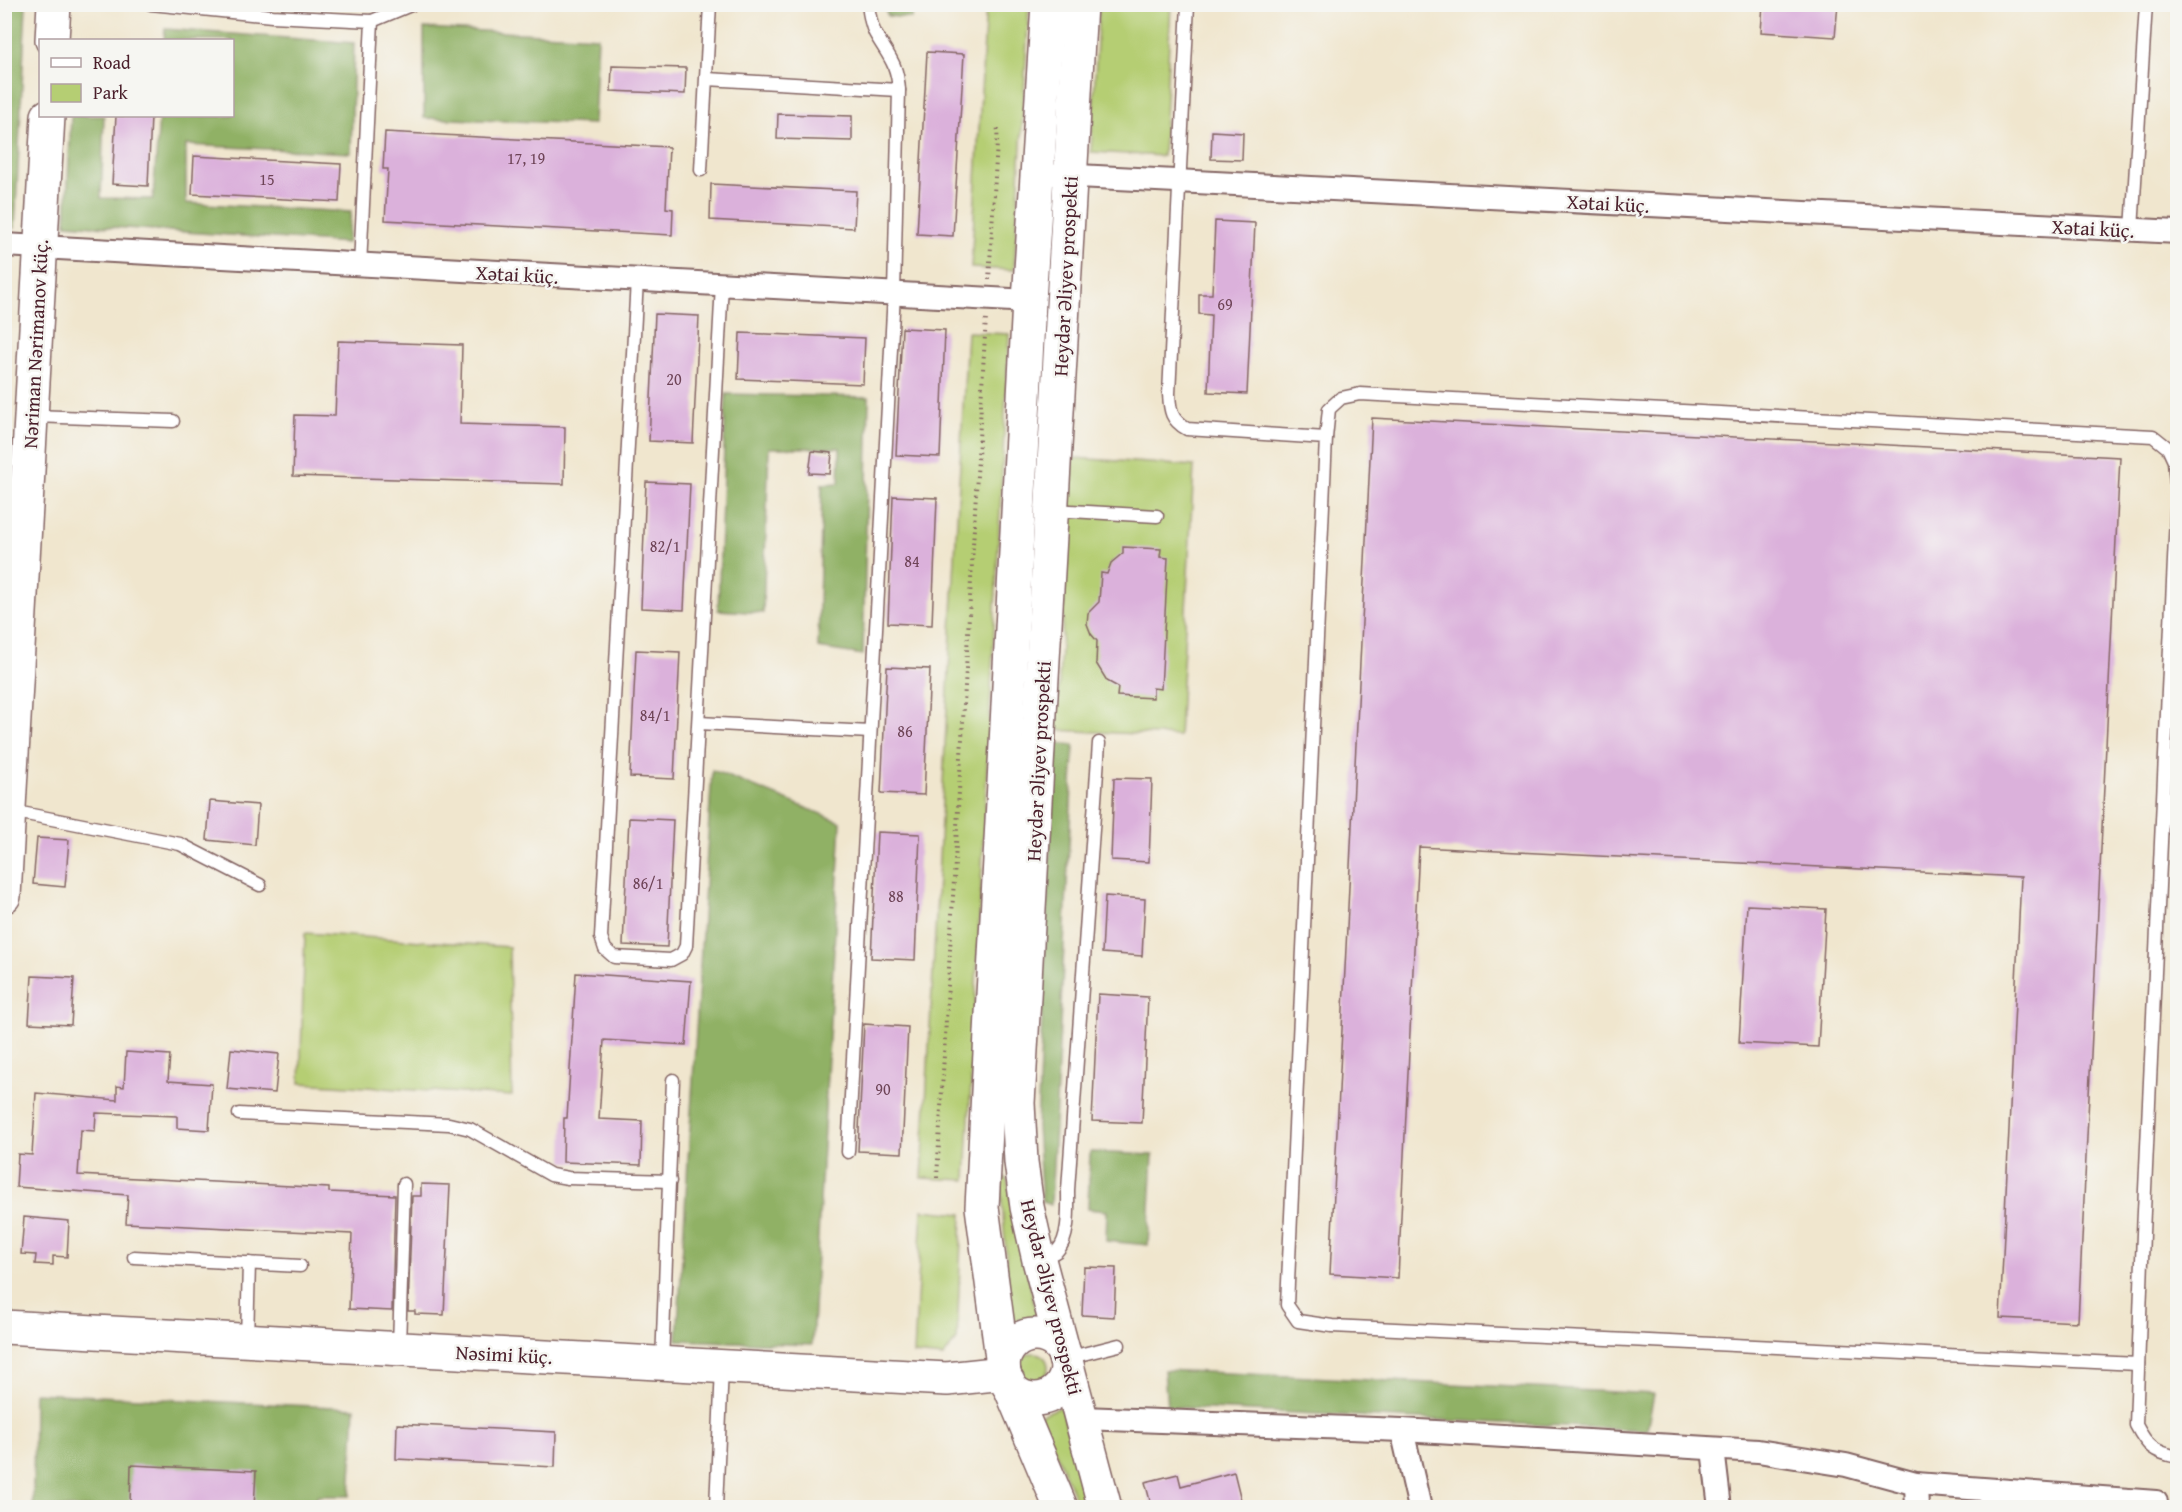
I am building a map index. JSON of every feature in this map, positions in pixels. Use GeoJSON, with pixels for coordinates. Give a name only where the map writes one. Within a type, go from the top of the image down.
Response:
{"type":"FeatureCollection","features":[{"type":"Feature","properties":{"kind":"main road"},"geometry":{"type":"LineString","coordinates":[[52,39],[54,4]]}},
{"type":"Feature","properties":{"kind":"main road","name":"Heydər Əliyev prospekti"},"geometry":{"type":"LineString","coordinates":[[1048,4],[1029,301],[982,1207],[1006,1378],[1061,1508]]}},
{"type":"Feature","properties":{"kind":"main road","name":"Heydər Əliyev prospekti"},"geometry":{"type":"LineString","coordinates":[[1080,4],[1018,1103],[1021,1162],[1039,1260],[1105,1508]]}},
{"type":"Feature","properties":{"kind":"main road","name":"Nəriman Nərimanov küç."},"geometry":{"type":"LineString","coordinates":[[5,880],[48,117]]}},
{"type":"Feature","properties":{"kind":"main road","name":"Nəsimi küç."},"geometry":{"type":"LineString","coordinates":[[4,1327],[947,1379],[1006,1378]]}},
{"type":"Feature","properties":{"kind":"main road"},"geometry":{"type":"LineString","coordinates":[[1033,1335],[1044,1336],[1054,1341],[1062,1349],[1066,1359],[1065,1379],[1060,1388],[1043,1398],[1032,1399],[1022,1396],[1014,1390],[1006,1378],[1006,1353],[1022,1338],[1033,1335]]}},
{"type":"Feature","properties":{"kind":"street","name":"Xətai küç."},"geometry":{"type":"LineString","coordinates":[[1038,174],[2178,232]]}},
{"type":"Feature","properties":{"kind":"street","name":"Xətai küç."},"geometry":{"type":"LineString","coordinates":[[4,245],[1029,301]]}},
{"type":"Feature","properties":{"kind":"street"},"geometry":{"type":"LineString","coordinates":[[1082,1418],[1402,1430],[1758,1451],[1846,1465],[1916,1484],[2156,1502]]}},
{"type":"Feature","properties":{"kind":"street"},"geometry":{"type":"LineString","coordinates":[[1402,1430],[1420,1508]]}},
{"type":"Feature","properties":{"kind":"street"},"geometry":{"type":"LineString","coordinates":[[1713,1449],[1720,1508]]}},
{"type":"Feature","properties":{"kind":"street"},"geometry":{"type":"LineString","coordinates":[[1916,1484],[1917,1508]]}},
{"type":"Feature","properties":{"kind":"lane"},"geometry":{"type":"LineString","coordinates":[[150,4],[272,10],[372,21],[413,4]]}},
{"type":"Feature","properties":{"kind":"lane"},"geometry":{"type":"LineString","coordinates":[[701,170],[710,4]]}},
{"type":"Feature","properties":{"kind":"lane"},"geometry":{"type":"LineString","coordinates":[[848,1152],[894,293],[899,90],[898,75],[892,57],[874,30],[868,4]]}},
{"type":"Feature","properties":{"kind":"lane"},"geometry":{"type":"LineString","coordinates":[[1188,4],[1170,408],[1176,423],[1187,429],[1326,438]]}},
{"type":"Feature","properties":{"kind":"lane"},"geometry":{"type":"LineString","coordinates":[[2132,230],[2146,4]]}},
{"type":"Feature","properties":{"kind":"lane"},"geometry":{"type":"LineString","coordinates":[[360,266],[372,21]]}},
{"type":"Feature","properties":{"kind":"lane"},"geometry":{"type":"LineString","coordinates":[[707,79],[899,90]]}},
{"type":"Feature","properties":{"kind":"lane"},"geometry":{"type":"LineString","coordinates":[[637,280],[601,937],[605,949],[614,957],[670,960],[682,954],[686,946],[722,284]]}},
{"type":"Feature","properties":{"kind":"lane"},"geometry":{"type":"LineString","coordinates":[[2138,1364],[1332,1326],[1298,1321],[1287,1305],[1326,438],[1329,409],[1341,398],[1360,394],[2153,436],[2168,448],[2174,461],[2177,495],[2136,1425],[2145,1441],[2158,1453],[2178,1457]]}},
{"type":"Feature","properties":{"kind":"lane"},"geometry":{"type":"LineString","coordinates":[[32,416],[173,422]]}},
{"type":"Feature","properties":{"kind":"lane"},"geometry":{"type":"LineString","coordinates":[[1052,510],[1157,516]]}},
{"type":"Feature","properties":{"kind":"lane"},"geometry":{"type":"LineString","coordinates":[[699,723],[870,732]]}},
{"type":"Feature","properties":{"kind":"lane"},"geometry":{"type":"LineString","coordinates":[[1039,1260],[1057,1251],[1064,1240],[1068,1216],[1099,743]]}},
{"type":"Feature","properties":{"kind":"lane"},"geometry":{"type":"LineString","coordinates":[[10,811],[180,844],[260,885]]}},
{"type":"Feature","properties":{"kind":"lane"},"geometry":{"type":"LineString","coordinates":[[662,1363],[674,1080]]}},
{"type":"Feature","properties":{"kind":"lane"},"geometry":{"type":"LineString","coordinates":[[239,1114],[449,1124],[470,1129],[550,1175],[568,1178],[670,1181]]}},
{"type":"Feature","properties":{"kind":"lane"},"geometry":{"type":"LineString","coordinates":[[399,1348],[404,1184]]}},
{"type":"Feature","properties":{"kind":"lane"},"geometry":{"type":"LineString","coordinates":[[134,1257],[300,1266]]}},
{"type":"Feature","properties":{"kind":"lane"},"geometry":{"type":"LineString","coordinates":[[247,1341],[249,1263]]}},
{"type":"Feature","properties":{"kind":"lane"},"geometry":{"type":"LineString","coordinates":[[1066,1359],[1119,1345]]}},
{"type":"Feature","properties":{"kind":"lane"},"geometry":{"type":"LineString","coordinates":[[716,1508],[722,1366]]}},
{"type":"Feature","properties":{"kind":"path"},"geometry":{"type":"LineString","coordinates":[[988,291],[998,125]]}},
{"type":"Feature","properties":{"kind":"path"},"geometry":{"type":"LineString","coordinates":[[937,1178],[987,315]]}},
{"type":"Feature","properties":{"kind":"green space"},"geometry":{"type":"Polygon","coordinates":[[[4,5],[26,5],[15,228],[4,227],[4,5]]]}},
{"type":"Feature","properties":{"kind":"green space"},"geometry":{"type":"Polygon","coordinates":[[[883,5],[913,5],[912,18],[888,16],[883,5]]]}},
{"type":"Feature","properties":{"kind":"green space"},"geometry":{"type":"Polygon","coordinates":[[[986,5],[1029,5],[1014,270],[971,268],[986,5]]]}},
{"type":"Feature","properties":{"kind":"green space"},"geometry":{"type":"Polygon","coordinates":[[[1099,5],[1171,5],[1163,156],[1091,152],[1099,5]]]}},
{"type":"Feature","properties":{"kind":"green space"},"geometry":{"type":"Polygon","coordinates":[[[424,28],[598,37],[594,124],[424,118],[424,28]]]}},
{"type":"Feature","properties":{"kind":"green space"},"geometry":{"type":"Polygon","coordinates":[[[165,29],[354,43],[351,153],[186,145],[186,203],[351,212],[347,243],[66,224],[71,117],[104,117],[101,198],[153,199],[159,117],[234,117],[234,39],[164,39],[165,29]]]}},
{"type":"Feature","properties":{"kind":"green space"},"geometry":{"type":"Polygon","coordinates":[[[967,332],[1009,334],[966,1180],[922,1178],[967,332]]]}},
{"type":"Feature","properties":{"kind":"green space"},"geometry":{"type":"Polygon","coordinates":[[[726,394],[869,397],[863,655],[818,648],[822,484],[839,483],[840,448],[769,448],[763,613],[718,610],[726,394]]]}},
{"type":"Feature","properties":{"kind":"green space"},"geometry":{"type":"Polygon","coordinates":[[[1073,458],[1194,466],[1179,736],[1056,730],[1073,458]]]}},
{"type":"Feature","properties":{"kind":"green space"},"geometry":{"type":"Polygon","coordinates":[[[1055,743],[1074,745],[1051,1205],[1042,1202],[1037,1126],[1055,743]]]}},
{"type":"Feature","properties":{"kind":"green space"},"geometry":{"type":"Polygon","coordinates":[[[712,770],[841,822],[812,1345],[677,1340],[712,770]]]}},
{"type":"Feature","properties":{"kind":"green space"},"geometry":{"type":"Polygon","coordinates":[[[305,933],[509,947],[512,1096],[300,1083],[305,933]]]}},
{"type":"Feature","properties":{"kind":"green space"},"geometry":{"type":"Polygon","coordinates":[[[1090,1152],[1153,1155],[1148,1245],[1106,1241],[1107,1211],[1088,1209],[1090,1152]]]}},
{"type":"Feature","properties":{"kind":"green space"},"geometry":{"type":"Polygon","coordinates":[[[1000,1176],[1007,1179],[1037,1317],[1011,1321],[1000,1176]]]}},
{"type":"Feature","properties":{"kind":"green space"},"geometry":{"type":"Polygon","coordinates":[[[922,1210],[962,1214],[957,1340],[943,1357],[914,1354],[922,1210]]]}},
{"type":"Feature","properties":{"kind":"green space"},"geometry":{"type":"Polygon","coordinates":[[[1034,1353],[1044,1357],[1048,1367],[1044,1377],[1034,1381],[1024,1377],[1020,1367],[1024,1357],[1034,1353]]]}},
{"type":"Feature","properties":{"kind":"green space"},"geometry":{"type":"Polygon","coordinates":[[[1164,1370],[1654,1394],[1647,1430],[1167,1407],[1164,1370]]]}},
{"type":"Feature","properties":{"kind":"green space"},"geometry":{"type":"Polygon","coordinates":[[[34,1393],[355,1408],[350,1496],[317,1496],[316,1507],[33,1508],[34,1393]]]}},
{"type":"Feature","properties":{"kind":"green space"},"geometry":{"type":"Polygon","coordinates":[[[1061,1407],[1089,1507],[1079,1507],[1040,1415],[1061,1407]]]}},
{"type":"Feature","properties":{"kind":"building"},"geometry":{"type":"Polygon","coordinates":[[[1763,4],[1838,4],[1835,37],[1761,32],[1763,4]]]}},
{"type":"Feature","properties":{"kind":"building"},"geometry":{"type":"Polygon","coordinates":[[[927,52],[964,54],[953,236],[917,234],[927,52]]]}},
{"type":"Feature","properties":{"kind":"building"},"geometry":{"type":"Polygon","coordinates":[[[612,66],[686,68],[685,94],[611,91],[612,66]]]}},
{"type":"Feature","properties":{"kind":"building"},"geometry":{"type":"Polygon","coordinates":[[[778,114],[852,116],[852,141],[777,139],[778,114]]]}},
{"type":"Feature","properties":{"kind":"building"},"geometry":{"type":"Polygon","coordinates":[[[116,117],[151,117],[148,186],[112,184],[116,117]]]}},
{"type":"Feature","properties":{"kind":"building"},"geometry":{"type":"Polygon","coordinates":[[[1212,131],[1243,133],[1242,160],[1211,159],[1212,131]]]}},
{"type":"Feature","properties":{"kind":"building"},"geometry":{"type":"Polygon","coordinates":[[[385,132],[669,147],[666,208],[673,209],[672,235],[385,220],[388,169],[383,169],[385,132]]]}},
{"type":"Feature","properties":{"kind":"building"},"geometry":{"type":"Polygon","coordinates":[[[194,156],[341,164],[339,202],[192,194],[194,156]]]}},
{"type":"Feature","properties":{"kind":"building"},"geometry":{"type":"Polygon","coordinates":[[[711,184],[856,191],[854,228],[710,220],[711,184]]]}},
{"type":"Feature","properties":{"kind":"building"},"geometry":{"type":"Polygon","coordinates":[[[1215,221],[1255,223],[1247,394],[1208,392],[1211,315],[1199,314],[1199,294],[1212,294],[1215,221]]]}},
{"type":"Feature","properties":{"kind":"building"},"geometry":{"type":"Polygon","coordinates":[[[655,314],[699,316],[693,443],[649,441],[655,314]]]}},
{"type":"Feature","properties":{"kind":"building"},"geometry":{"type":"Polygon","coordinates":[[[902,328],[945,330],[940,457],[896,455],[902,328]]]}},
{"type":"Feature","properties":{"kind":"building"},"geometry":{"type":"Polygon","coordinates":[[[740,333],[865,338],[863,384],[738,379],[740,333]]]}},
{"type":"Feature","properties":{"kind":"building"},"geometry":{"type":"Polygon","coordinates":[[[338,341],[462,345],[460,424],[565,427],[564,484],[293,476],[295,415],[335,416],[338,341]]]}},
{"type":"Feature","properties":{"kind":"building"},"geometry":{"type":"Polygon","coordinates":[[[1372,418],[2120,457],[2078,1322],[2000,1318],[2021,877],[1419,847],[1398,1278],[1330,1274],[1372,418]]]}},
{"type":"Feature","properties":{"kind":"building"},"geometry":{"type":"Polygon","coordinates":[[[812,451],[832,453],[830,474],[809,473],[812,451]]]}},
{"type":"Feature","properties":{"kind":"building"},"geometry":{"type":"Polygon","coordinates":[[[646,482],[690,484],[684,610],[641,608],[646,482]]]}},
{"type":"Feature","properties":{"kind":"building"},"geometry":{"type":"Polygon","coordinates":[[[893,496],[937,498],[932,625],[888,623],[893,496]]]}},
{"type":"Feature","properties":{"kind":"building"},"geometry":{"type":"Polygon","coordinates":[[[1123,547],[1161,549],[1160,557],[1168,558],[1161,689],[1153,688],[1153,698],[1117,696],[1118,687],[1107,681],[1096,663],[1097,641],[1087,624],[1088,613],[1099,602],[1101,573],[1107,574],[1111,563],[1123,553],[1123,547]]]}},
{"type":"Feature","properties":{"kind":"building"},"geometry":{"type":"Polygon","coordinates":[[[636,650],[680,652],[674,779],[630,777],[636,650]]]}},
{"type":"Feature","properties":{"kind":"building"},"geometry":{"type":"Polygon","coordinates":[[[887,667],[930,669],[924,795],[881,793],[887,667]]]}},
{"type":"Feature","properties":{"kind":"building"},"geometry":{"type":"Polygon","coordinates":[[[1114,778],[1152,779],[1149,862],[1111,860],[1114,778]]]}},
{"type":"Feature","properties":{"kind":"building"},"geometry":{"type":"Polygon","coordinates":[[[210,801],[258,805],[255,845],[207,840],[210,801]]]}},
{"type":"Feature","properties":{"kind":"building"},"geometry":{"type":"Polygon","coordinates":[[[629,818],[673,820],[667,947],[623,945],[629,818]]]}},
{"type":"Feature","properties":{"kind":"building"},"geometry":{"type":"Polygon","coordinates":[[[877,832],[920,834],[915,960],[871,958],[877,832]]]}},
{"type":"Feature","properties":{"kind":"building"},"geometry":{"type":"Polygon","coordinates":[[[37,838],[69,840],[65,887],[33,884],[37,838]]]}},
{"type":"Feature","properties":{"kind":"building"},"geometry":{"type":"Polygon","coordinates":[[[1105,896],[1145,899],[1142,956],[1102,953],[1105,896]]]}},
{"type":"Feature","properties":{"kind":"building"},"geometry":{"type":"Polygon","coordinates":[[[1747,905],[1826,909],[1818,1047],[1739,1043],[1747,905]]]}},
{"type":"Feature","properties":{"kind":"building"},"geometry":{"type":"Polygon","coordinates":[[[576,973],[691,981],[686,1045],[604,1040],[599,1119],[642,1121],[641,1165],[563,1162],[564,1118],[567,1118],[576,973]]]}},
{"type":"Feature","properties":{"kind":"building"},"geometry":{"type":"Polygon","coordinates":[[[32,976],[74,978],[71,1025],[29,1023],[32,976]]]}},
{"type":"Feature","properties":{"kind":"building"},"geometry":{"type":"Polygon","coordinates":[[[1098,994],[1148,997],[1142,1123],[1092,1121],[1098,994]]]}},
{"type":"Feature","properties":{"kind":"building"},"geometry":{"type":"Polygon","coordinates":[[[864,1024],[908,1027],[902,1153],[858,1151],[864,1024]]]}},
{"type":"Feature","properties":{"kind":"building"},"geometry":{"type":"Polygon","coordinates":[[[231,1049],[279,1054],[275,1093],[227,1089],[231,1049]]]}},
{"type":"Feature","properties":{"kind":"building"},"geometry":{"type":"Polygon","coordinates":[[[126,1052],[170,1055],[168,1081],[212,1084],[209,1130],[177,1128],[177,1116],[96,1113],[95,1131],[81,1130],[78,1175],[329,1188],[329,1192],[395,1195],[392,1311],[349,1309],[352,1234],[126,1223],[128,1195],[16,1187],[18,1154],[32,1155],[36,1093],[117,1100],[117,1086],[124,1087],[126,1052]]]}},
{"type":"Feature","properties":{"kind":"building"},"geometry":{"type":"Polygon","coordinates":[[[421,1184],[450,1185],[444,1315],[415,1314],[415,1311],[408,1311],[412,1196],[421,1196],[421,1184]]]}},
{"type":"Feature","properties":{"kind":"building"},"geometry":{"type":"Polygon","coordinates":[[[24,1217],[69,1221],[67,1257],[53,1256],[53,1265],[35,1264],[36,1255],[21,1254],[24,1217]]]}},
{"type":"Feature","properties":{"kind":"building"},"geometry":{"type":"Polygon","coordinates":[[[1084,1267],[1116,1268],[1114,1317],[1082,1315],[1084,1267]]]}},
{"type":"Feature","properties":{"kind":"building"},"geometry":{"type":"Polygon","coordinates":[[[397,1424],[556,1432],[555,1467],[396,1459],[397,1424]]]}},
{"type":"Feature","properties":{"kind":"building"},"geometry":{"type":"Polygon","coordinates":[[[131,1465],[256,1471],[254,1508],[130,1504],[131,1465]]]}},
{"type":"Feature","properties":{"kind":"building"},"geometry":{"type":"Polygon","coordinates":[[[1234,1472],[1243,1508],[1152,1508],[1145,1482],[1178,1474],[1181,1486],[1234,1472]]]}}]}
